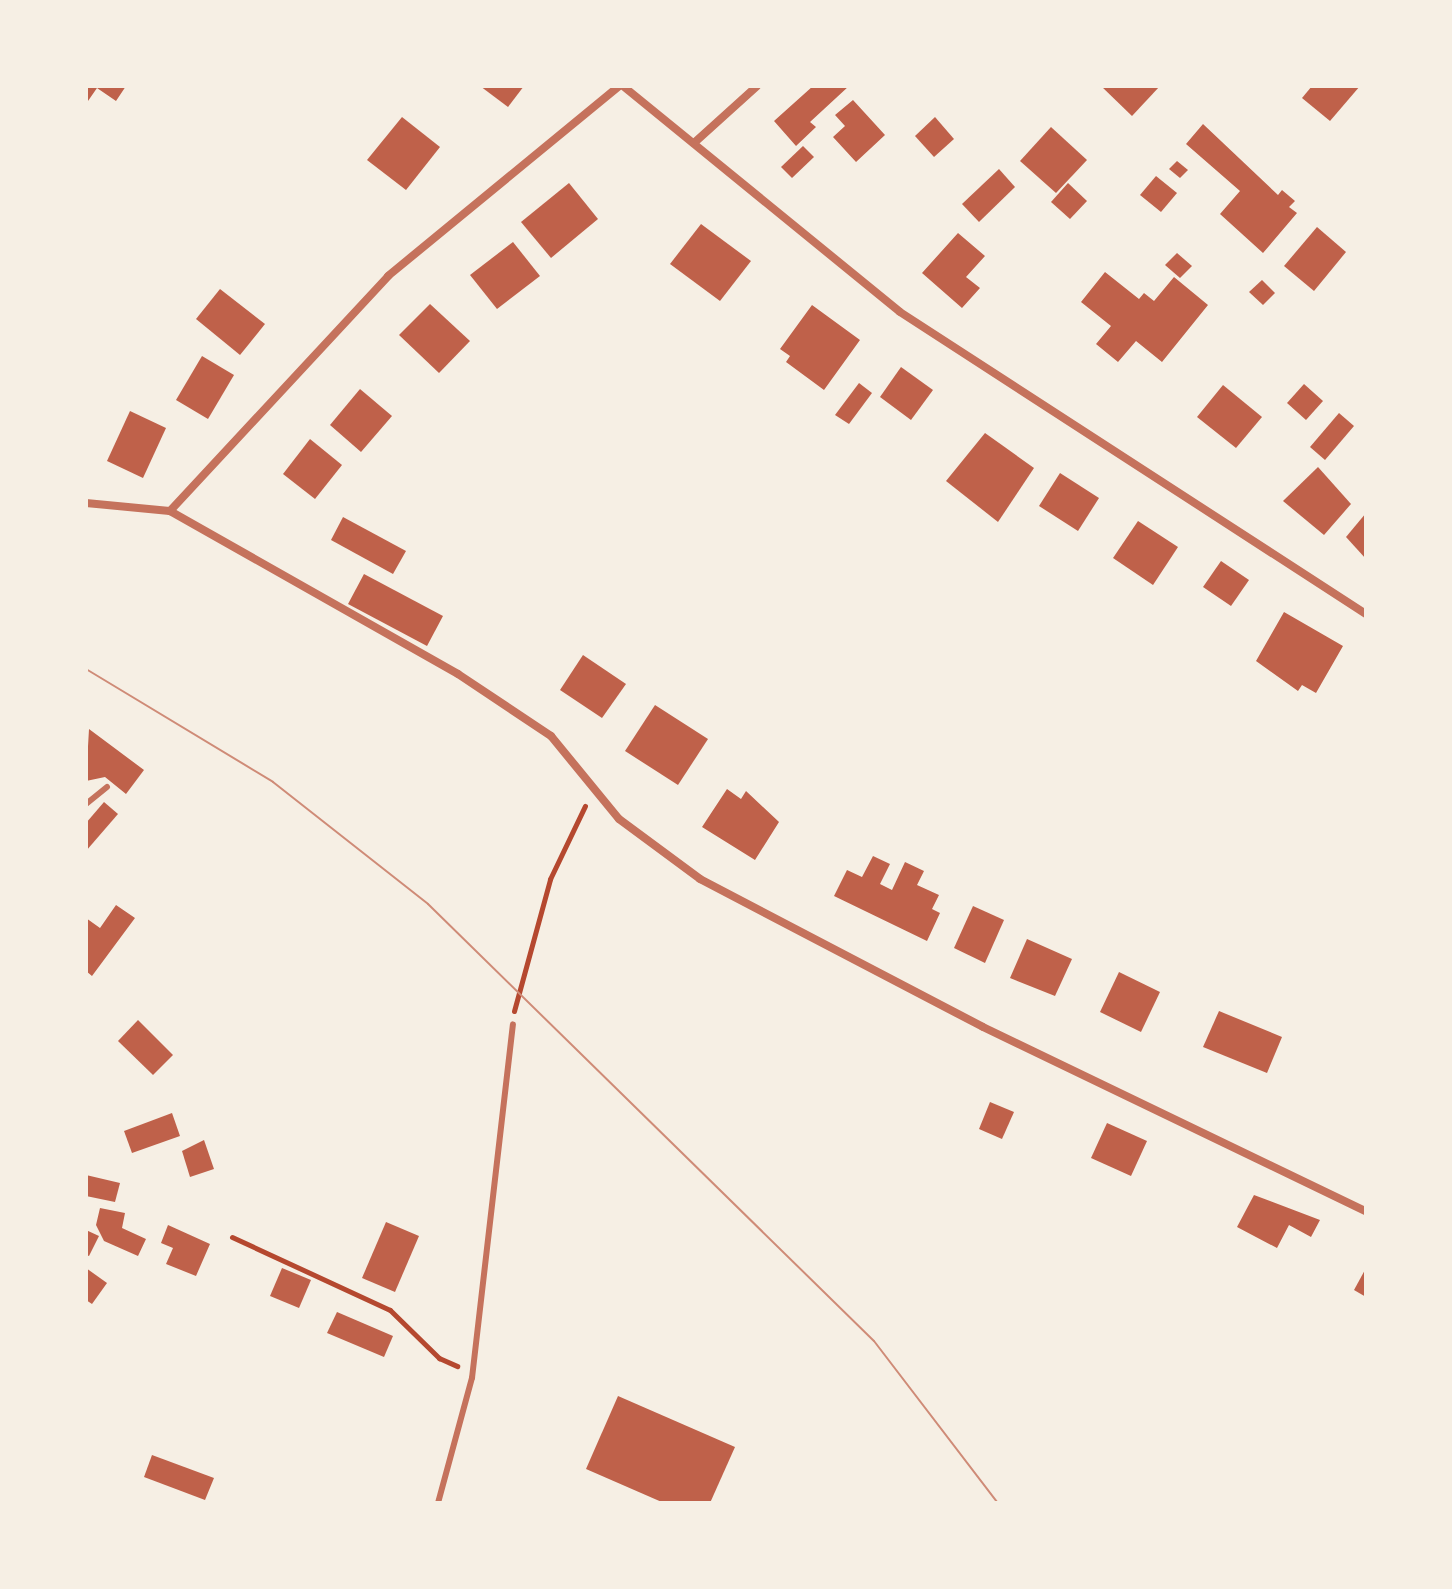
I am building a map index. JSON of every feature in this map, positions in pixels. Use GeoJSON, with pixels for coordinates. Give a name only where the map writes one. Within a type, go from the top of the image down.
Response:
{"type":"FeatureCollection","features":[{"type":"Feature","properties":{"kind":"street"},"geometry":{"type":"LineString","coordinates":[[170,511],[388,276],[621,86],[946,344],[1235,523],[1366,614]]}},
{"type":"Feature","properties":{"kind":"street"},"geometry":{"type":"LineString","coordinates":[[694,143],[757,86]]}},
{"type":"Feature","properties":{"kind":"street"},"geometry":{"type":"LineString","coordinates":[[86,503],[170,511],[458,674],[551,736],[594,789],[647,843],[700,879],[983,1027],[1366,1211]]}},
{"type":"Feature","properties":{"kind":"lane"},"geometry":{"type":"LineString","coordinates":[[86,804],[107,787]]}},
{"type":"Feature","properties":{"kind":"lane"},"geometry":{"type":"LineString","coordinates":[[438,1503],[473,1372],[513,1024]]}},
{"type":"Feature","properties":{"kind":"path"},"geometry":{"type":"LineString","coordinates":[[513,1024],[550,879],[594,789]]}},
{"type":"Feature","properties":{"kind":"path"},"geometry":{"type":"LineString","coordinates":[[232,1237],[390,1310],[439,1358],[473,1372]]}},
{"type":"Feature","properties":{"kind":"building"},"geometry":{"type":"Polygon","coordinates":[[[86,86],[126,86],[116,101],[97,88],[88,101],[86,86]]]}},
{"type":"Feature","properties":{"kind":"building"},"geometry":{"type":"Polygon","coordinates":[[[480,86],[524,86],[508,107],[480,86]]]}},
{"type":"Feature","properties":{"kind":"building"},"geometry":{"type":"Polygon","coordinates":[[[813,86],[849,86],[810,122],[816,127],[796,146],[774,121],[813,86]]]}},
{"type":"Feature","properties":{"kind":"building"},"geometry":{"type":"Polygon","coordinates":[[[1101,86],[1160,86],[1132,116],[1101,86]]]}},
{"type":"Feature","properties":{"kind":"building"},"geometry":{"type":"Polygon","coordinates":[[[1312,86],[1360,86],[1330,121],[1302,98],[1312,86]]]}},
{"type":"Feature","properties":{"kind":"building"},"geometry":{"type":"Polygon","coordinates":[[[853,100],[885,135],[856,162],[833,137],[845,126],[835,115],[853,100]]]}},
{"type":"Feature","properties":{"kind":"building"},"geometry":{"type":"Polygon","coordinates":[[[402,117],[440,147],[406,190],[367,160],[402,117]]]}},
{"type":"Feature","properties":{"kind":"building"},"geometry":{"type":"Polygon","coordinates":[[[935,117],[954,139],[934,157],[915,136],[935,117]]]}},
{"type":"Feature","properties":{"kind":"building"},"geometry":{"type":"Polygon","coordinates":[[[1203,124],[1278,195],[1282,190],[1295,201],[1289,207],[1297,213],[1263,253],[1220,214],[1240,191],[1186,144],[1203,124]]]}},
{"type":"Feature","properties":{"kind":"building"},"geometry":{"type":"Polygon","coordinates":[[[1051,127],[1087,160],[1056,193],[1020,161],[1051,127]]]}},
{"type":"Feature","properties":{"kind":"building"},"geometry":{"type":"Polygon","coordinates":[[[803,146],[814,157],[792,178],[781,167],[803,146]]]}},
{"type":"Feature","properties":{"kind":"building"},"geometry":{"type":"Polygon","coordinates":[[[1177,161],[1188,170],[1180,178],[1169,169],[1177,161]]]}},
{"type":"Feature","properties":{"kind":"building"},"geometry":{"type":"Polygon","coordinates":[[[999,169],[1015,187],[979,222],[962,204],[999,169]]]}},
{"type":"Feature","properties":{"kind":"building"},"geometry":{"type":"Polygon","coordinates":[[[1156,176],[1177,193],[1161,212],[1140,195],[1156,176]]]}},
{"type":"Feature","properties":{"kind":"building"},"geometry":{"type":"Polygon","coordinates":[[[569,183],[598,219],[551,258],[521,222],[569,183]]]}},
{"type":"Feature","properties":{"kind":"building"},"geometry":{"type":"Polygon","coordinates":[[[1068,183],[1087,201],[1070,219],[1051,202],[1068,183]]]}},
{"type":"Feature","properties":{"kind":"building"},"geometry":{"type":"Polygon","coordinates":[[[701,224],[751,261],[720,301],[670,264],[701,224]]]}},
{"type":"Feature","properties":{"kind":"building"},"geometry":{"type":"Polygon","coordinates":[[[1317,227],[1346,252],[1314,291],[1284,266],[1317,227]]]}},
{"type":"Feature","properties":{"kind":"building"},"geometry":{"type":"Polygon","coordinates":[[[958,233],[985,256],[966,277],[980,288],[962,308],[922,273],[958,233]]]}},
{"type":"Feature","properties":{"kind":"building"},"geometry":{"type":"Polygon","coordinates":[[[513,242],[540,276],[497,309],[470,275],[513,242]]]}},
{"type":"Feature","properties":{"kind":"building"},"geometry":{"type":"Polygon","coordinates":[[[1177,253],[1192,266],[1180,278],[1165,265],[1177,253]]]}},
{"type":"Feature","properties":{"kind":"building"},"geometry":{"type":"Polygon","coordinates":[[[1105,272],[1139,299],[1144,293],[1154,301],[1174,277],[1208,305],[1162,362],[1136,341],[1118,362],[1096,344],[1111,326],[1081,302],[1105,272]]]}},
{"type":"Feature","properties":{"kind":"building"},"geometry":{"type":"Polygon","coordinates":[[[1262,280],[1275,293],[1263,305],[1249,292],[1262,280]]]}},
{"type":"Feature","properties":{"kind":"building"},"geometry":{"type":"Polygon","coordinates":[[[220,289],[265,324],[240,355],[196,319],[220,289]]]}},
{"type":"Feature","properties":{"kind":"building"},"geometry":{"type":"Polygon","coordinates":[[[430,304],[470,341],[439,373],[399,335],[430,304]]]}},
{"type":"Feature","properties":{"kind":"building"},"geometry":{"type":"Polygon","coordinates":[[[812,305],[860,340],[824,390],[786,362],[790,356],[780,349],[812,305]]]}},
{"type":"Feature","properties":{"kind":"building"},"geometry":{"type":"Polygon","coordinates":[[[202,356],[234,375],[208,419],[176,400],[202,356]]]}},
{"type":"Feature","properties":{"kind":"building"},"geometry":{"type":"Polygon","coordinates":[[[901,367],[933,390],[911,420],[880,397],[901,367]]]}},
{"type":"Feature","properties":{"kind":"building"},"geometry":{"type":"Polygon","coordinates":[[[859,383],[872,393],[849,424],[835,415],[859,383]]]}},
{"type":"Feature","properties":{"kind":"building"},"geometry":{"type":"Polygon","coordinates":[[[1304,384],[1323,401],[1306,420],[1287,403],[1304,384]]]}},
{"type":"Feature","properties":{"kind":"building"},"geometry":{"type":"Polygon","coordinates":[[[1223,385],[1262,417],[1236,448],[1197,417],[1223,385]]]}},
{"type":"Feature","properties":{"kind":"building"},"geometry":{"type":"Polygon","coordinates":[[[360,389],[392,416],[361,452],[330,425],[360,389]]]}},
{"type":"Feature","properties":{"kind":"building"},"geometry":{"type":"Polygon","coordinates":[[[130,411],[166,428],[143,478],[107,461],[130,411]]]}},
{"type":"Feature","properties":{"kind":"building"},"geometry":{"type":"Polygon","coordinates":[[[1339,413],[1354,426],[1325,460],[1310,447],[1339,413]]]}},
{"type":"Feature","properties":{"kind":"building"},"geometry":{"type":"Polygon","coordinates":[[[985,433],[1034,468],[998,522],[946,481],[985,433]]]}},
{"type":"Feature","properties":{"kind":"building"},"geometry":{"type":"Polygon","coordinates":[[[310,439],[342,465],[315,499],[283,474],[310,439]]]}},
{"type":"Feature","properties":{"kind":"building"},"geometry":{"type":"Polygon","coordinates":[[[1318,467],[1351,504],[1324,535],[1283,501],[1318,467]]]}},
{"type":"Feature","properties":{"kind":"building"},"geometry":{"type":"Polygon","coordinates":[[[1060,473],[1099,498],[1078,531],[1039,506],[1060,473]]]}},
{"type":"Feature","properties":{"kind":"building"},"geometry":{"type":"Polygon","coordinates":[[[1366,513],[1366,559],[1346,537],[1366,513]]]}},
{"type":"Feature","properties":{"kind":"building"},"geometry":{"type":"Polygon","coordinates":[[[343,517],[406,551],[393,574],[331,540],[343,517]]]}},
{"type":"Feature","properties":{"kind":"building"},"geometry":{"type":"Polygon","coordinates":[[[1138,521],[1178,547],[1153,585],[1113,558],[1138,521]]]}},
{"type":"Feature","properties":{"kind":"building"},"geometry":{"type":"Polygon","coordinates":[[[1221,561],[1249,580],[1231,606],[1203,587],[1221,561]]]}},
{"type":"Feature","properties":{"kind":"building"},"geometry":{"type":"Polygon","coordinates":[[[364,574],[443,616],[427,646],[348,604],[364,574]]]}},
{"type":"Feature","properties":{"kind":"building"},"geometry":{"type":"Polygon","coordinates":[[[1284,612],[1343,646],[1316,693],[1302,685],[1298,691],[1256,661],[1284,612]]]}},
{"type":"Feature","properties":{"kind":"building"},"geometry":{"type":"Polygon","coordinates":[[[583,655],[626,684],[602,718],[560,690],[583,655]]]}},
{"type":"Feature","properties":{"kind":"building"},"geometry":{"type":"Polygon","coordinates":[[[655,705],[708,739],[678,785],[625,751],[655,705]]]}},
{"type":"Feature","properties":{"kind":"building"},"geometry":{"type":"Polygon","coordinates":[[[89,729],[144,770],[126,794],[105,777],[86,781],[89,729]]]}},
{"type":"Feature","properties":{"kind":"building"},"geometry":{"type":"Polygon","coordinates":[[[727,789],[741,799],[746,791],[779,822],[755,860],[702,827],[727,789]]]}},
{"type":"Feature","properties":{"kind":"building"},"geometry":{"type":"Polygon","coordinates":[[[104,802],[118,814],[86,851],[86,823],[104,802]]]}},
{"type":"Feature","properties":{"kind":"building"},"geometry":{"type":"Polygon","coordinates":[[[873,856],[890,864],[880,884],[892,890],[905,862],[924,871],[917,885],[939,895],[932,909],[940,913],[927,941],[834,896],[847,870],[862,877],[873,856]]]}},
{"type":"Feature","properties":{"kind":"building"},"geometry":{"type":"Polygon","coordinates":[[[116,905],[135,918],[92,976],[86,971],[86,918],[100,928],[116,905]]]}},
{"type":"Feature","properties":{"kind":"building"},"geometry":{"type":"Polygon","coordinates":[[[973,906],[1004,920],[985,963],[954,948],[973,906]]]}},
{"type":"Feature","properties":{"kind":"building"},"geometry":{"type":"Polygon","coordinates":[[[1027,939],[1072,959],[1055,996],[1010,978],[1027,939]]]}},
{"type":"Feature","properties":{"kind":"building"},"geometry":{"type":"Polygon","coordinates":[[[1119,972],[1160,992],[1141,1032],[1100,1012],[1119,972]]]}},
{"type":"Feature","properties":{"kind":"building"},"geometry":{"type":"Polygon","coordinates":[[[1219,1011],[1282,1037],[1267,1073],[1203,1047],[1219,1011]]]}},
{"type":"Feature","properties":{"kind":"building"},"geometry":{"type":"Polygon","coordinates":[[[138,1020],[173,1055],[153,1075],[118,1041],[138,1020]]]}},
{"type":"Feature","properties":{"kind":"building"},"geometry":{"type":"Polygon","coordinates":[[[990,1102],[1014,1112],[1002,1139],[979,1129],[990,1102]]]}},
{"type":"Feature","properties":{"kind":"building"},"geometry":{"type":"Polygon","coordinates":[[[172,1113],[180,1136],[132,1153],[124,1131],[172,1113]]]}},
{"type":"Feature","properties":{"kind":"building"},"geometry":{"type":"Polygon","coordinates":[[[1107,1123],[1147,1141],[1131,1176],[1091,1158],[1107,1123]]]}},
{"type":"Feature","properties":{"kind":"building"},"geometry":{"type":"Polygon","coordinates":[[[204,1140],[214,1169],[190,1177],[182,1151],[204,1140]]]}},
{"type":"Feature","properties":{"kind":"building"},"geometry":{"type":"Polygon","coordinates":[[[86,1175],[120,1183],[115,1202],[86,1196],[86,1175]]]}},
{"type":"Feature","properties":{"kind":"building"},"geometry":{"type":"Polygon","coordinates":[[[1254,1195],[1320,1220],[1311,1237],[1289,1225],[1277,1248],[1237,1227],[1254,1195]]]}},
{"type":"Feature","properties":{"kind":"building"},"geometry":{"type":"Polygon","coordinates":[[[100,1208],[125,1213],[122,1228],[146,1239],[138,1256],[104,1241],[96,1225],[100,1208]]]}},
{"type":"Feature","properties":{"kind":"building"},"geometry":{"type":"Polygon","coordinates":[[[386,1222],[419,1236],[395,1292],[362,1278],[386,1222]]]}},
{"type":"Feature","properties":{"kind":"building"},"geometry":{"type":"Polygon","coordinates":[[[168,1225],[210,1244],[196,1276],[166,1264],[173,1248],[161,1243],[168,1225]]]}},
{"type":"Feature","properties":{"kind":"building"},"geometry":{"type":"Polygon","coordinates":[[[86,1230],[99,1236],[89,1256],[86,1255],[86,1230]]]}},
{"type":"Feature","properties":{"kind":"building"},"geometry":{"type":"Polygon","coordinates":[[[86,1268],[107,1283],[92,1304],[86,1300],[86,1268]]]}},
{"type":"Feature","properties":{"kind":"building"},"geometry":{"type":"Polygon","coordinates":[[[282,1268],[311,1280],[299,1308],[270,1296],[282,1268]]]}},
{"type":"Feature","properties":{"kind":"building"},"geometry":{"type":"Polygon","coordinates":[[[1366,1268],[1366,1297],[1354,1290],[1366,1268]]]}},
{"type":"Feature","properties":{"kind":"building"},"geometry":{"type":"Polygon","coordinates":[[[337,1312],[393,1336],[384,1357],[327,1333],[337,1312]]]}},
{"type":"Feature","properties":{"kind":"building"},"geometry":{"type":"Polygon","coordinates":[[[618,1396],[735,1447],[710,1503],[664,1503],[586,1469],[618,1396]]]}},
{"type":"Feature","properties":{"kind":"building"},"geometry":{"type":"Polygon","coordinates":[[[152,1455],[214,1478],[205,1500],[144,1477],[152,1455]]]}},
{"type":"Feature","properties":{"kind":"tram line"},"geometry":{"type":"LineString","coordinates":[[86,669],[273,782],[428,904],[874,1341],[998,1503]]}}]}
